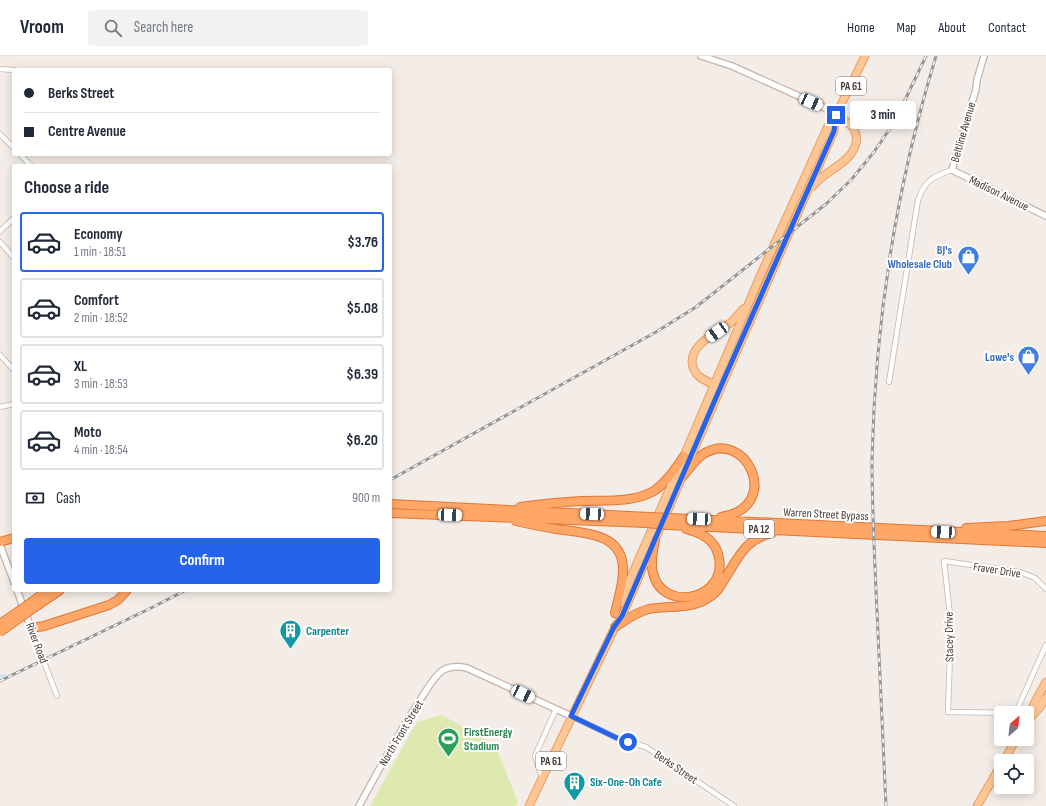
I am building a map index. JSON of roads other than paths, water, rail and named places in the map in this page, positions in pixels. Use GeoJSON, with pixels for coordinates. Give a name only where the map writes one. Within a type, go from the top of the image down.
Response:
{"type":"FeatureCollection","features":[{"type":"Feature","properties":{"kind":"highway"},"geometry":{"type":"LineString","coordinates":[[683,476],[699,458],[708,452],[715,450],[726,450],[737,453],[750,465],[754,475],[755,486],[752,497],[748,503],[741,511],[734,514],[708,520]]}},
{"type":"Feature","properties":{"kind":"highway"},"geometry":{"type":"LineString","coordinates":[[498,513],[545,503],[640,497],[650,493],[663,484],[684,456]]}},
{"type":"Feature","properties":{"kind":"highway","name":"Warren Street Bypass"},"geometry":{"type":"LineString","coordinates":[[392,504],[454,507],[498,513],[670,521],[782,530],[1046,543]]}},
{"type":"Feature","properties":{"kind":"highway","name":"Warren Street Bypass"},"geometry":{"type":"LineString","coordinates":[[392,513],[450,515],[498,513]]}},
{"type":"Feature","properties":{"kind":"highway"},"geometry":{"type":"LineString","coordinates":[[498,513],[538,526],[596,535],[613,544],[621,557],[624,568],[615,613]]}},
{"type":"Feature","properties":{"kind":"highway","name":"Warren Street Bypass"},"geometry":{"type":"LineString","coordinates":[[670,521],[708,520],[1046,536]]}},
{"type":"Feature","properties":{"kind":"highway"},"geometry":{"type":"LineString","coordinates":[[655,540],[652,557],[652,572],[663,590],[675,596],[688,598],[700,594],[711,587],[716,578],[719,566],[718,553],[713,544],[701,534],[670,521]]}},
{"type":"Feature","properties":{"kind":"highway"},"geometry":{"type":"LineString","coordinates":[[913,530],[1008,526],[1046,521]]}},
{"type":"Feature","properties":{"kind":"highway"},"geometry":{"type":"LineString","coordinates":[[614,627],[644,610],[692,605],[707,599],[719,589],[739,555],[749,543],[763,535],[782,530]]}},
{"type":"Feature","properties":{"kind":"highway"},"geometry":{"type":"LineString","coordinates":[[0,543],[12,539]]}},
{"type":"Feature","properties":{"kind":"highway"},"geometry":{"type":"LineString","coordinates":[[0,543],[12,542]]}},
{"type":"Feature","properties":{"kind":"highway"},"geometry":{"type":"LineString","coordinates":[[0,632],[46,592]]}},
{"type":"Feature","properties":{"kind":"highway"},"geometry":{"type":"LineString","coordinates":[[0,624],[56,592]]}},
{"type":"Feature","properties":{"kind":"highway"},"geometry":{"type":"LineString","coordinates":[[31,628],[43,622],[108,601],[116,597],[120,592]]}},
{"type":"Feature","properties":{"kind":"highway"},"geometry":{"type":"LineString","coordinates":[[31,628],[44,626],[109,605],[122,597],[126,592]]}},
{"type":"Feature","properties":{"kind":"main road","name":"PA 61"},"geometry":{"type":"LineString","coordinates":[[529,806],[614,627],[622,616],[683,476],[749,301],[828,126],[836,115],[865,56]]}},
{"type":"Feature","properties":{"kind":"main road","name":"PA 61"},"geometry":{"type":"LineString","coordinates":[[614,627],[615,613],[684,456],[805,198],[834,131],[836,115]]}},
{"type":"Feature","properties":{"kind":"main road"},"geometry":{"type":"LineString","coordinates":[[805,198],[818,180],[845,160],[854,149],[856,138],[855,131],[849,123],[836,115]]}},
{"type":"Feature","properties":{"kind":"main road"},"geometry":{"type":"LineString","coordinates":[[717,386],[700,378],[695,372],[692,364],[694,352],[702,343],[734,320],[749,301]]}},
{"type":"Feature","properties":{"kind":"main road"},"geometry":{"type":"LineString","coordinates":[[1033,706],[1046,682]]}},
{"type":"Feature","properties":{"kind":"main road"},"geometry":{"type":"LineString","coordinates":[[1034,712],[1040,707],[1046,698]]}},
{"type":"Feature","properties":{"kind":"main road"},"geometry":{"type":"LineString","coordinates":[[977,806],[994,783]]}},
{"type":"Feature","properties":{"kind":"street"},"geometry":{"type":"LineString","coordinates":[[701,56],[732,66],[823,107],[836,115]]}},
{"type":"Feature","properties":{"kind":"street","name":"Beltline Avenue"},"geometry":{"type":"LineString","coordinates":[[889,382],[918,200],[923,187],[928,181],[935,176],[952,170],[976,89],[984,56]]}},
{"type":"Feature","properties":{"kind":"street"},"geometry":{"type":"LineString","coordinates":[[0,69],[12,70]]}},
{"type":"Feature","properties":{"kind":"street"},"geometry":{"type":"LineString","coordinates":[[0,134],[12,146]]}},
{"type":"Feature","properties":{"kind":"street"},"geometry":{"type":"LineString","coordinates":[[22,156],[29,164]]}},
{"type":"Feature","properties":{"kind":"street","name":"Madison Avenue"},"geometry":{"type":"LineString","coordinates":[[952,170],[1046,216]]}},
{"type":"Feature","properties":{"kind":"street"},"geometry":{"type":"LineString","coordinates":[[0,231],[12,220]]}},
{"type":"Feature","properties":{"kind":"street"},"geometry":{"type":"LineString","coordinates":[[0,242],[12,256]]}},
{"type":"Feature","properties":{"kind":"street"},"geometry":{"type":"LineString","coordinates":[[0,355],[12,368]]}},
{"type":"Feature","properties":{"kind":"street"},"geometry":{"type":"LineString","coordinates":[[0,408],[12,405]]}},
{"type":"Feature","properties":{"kind":"street"},"geometry":{"type":"LineString","coordinates":[[0,543],[12,576]]}},
{"type":"Feature","properties":{"kind":"street","name":"Fraver Drive"},"geometry":{"type":"LineString","coordinates":[[944,561],[1020,572],[1035,578],[1046,589]]}},
{"type":"Feature","properties":{"kind":"street","name":"Stacey Drive"},"geometry":{"type":"LineString","coordinates":[[944,561],[951,624],[948,712],[994,712]]}},
{"type":"Feature","properties":{"kind":"street","name":"River Road"},"geometry":{"type":"LineString","coordinates":[[18,592],[57,696]]}},
{"type":"Feature","properties":{"kind":"street"},"geometry":{"type":"LineString","coordinates":[[1019,706],[1046,646]]}},
{"type":"Feature","properties":{"kind":"street","name":"North Front Street"},"geometry":{"type":"LineString","coordinates":[[359,806],[405,723],[433,680],[443,670],[451,667],[467,668],[556,709]]}},
{"type":"Feature","properties":{"kind":"street"},"geometry":{"type":"LineString","coordinates":[[542,779],[535,756],[556,709],[571,716]]}},
{"type":"Feature","properties":{"kind":"street","name":"Berks Street"},"geometry":{"type":"LineString","coordinates":[[571,716],[621,740],[646,747],[734,806]]}},
{"type":"Feature","properties":{"kind":"waterway"},"geometry":{"type":"LineString","coordinates":[[0,676],[5,675]]}},
{"type":"Feature","properties":{"kind":"railway"},"geometry":{"type":"LineString","coordinates":[[392,479],[656,332],[696,307],[826,204],[851,180],[874,152],[891,127],[926,56]]}},
{"type":"Feature","properties":{"kind":"railway"},"geometry":{"type":"LineString","coordinates":[[886,806],[873,509],[872,460],[874,409],[883,307],[890,256],[910,155],[936,56]]}},
{"type":"Feature","properties":{"kind":"railway"},"geometry":{"type":"LineString","coordinates":[[0,681],[182,592]]}},
{"type":"Feature","properties":{"kind":"place","name":"BJ's Wholesale Club"},"geometry":{"type":"Point","coordinates":[968,276]}},
{"type":"Feature","properties":{"kind":"place","name":"Lowe's"},"geometry":{"type":"Point","coordinates":[1029,376]}},
{"type":"Feature","properties":{"kind":"place","name":"Carpenter"},"geometry":{"type":"Point","coordinates":[290,650]}},
{"type":"Feature","properties":{"kind":"place","name":"FirstEnergy Stadium"},"geometry":{"type":"Point","coordinates":[448,758]}},
{"type":"Feature","properties":{"kind":"place","name":"Six-One-Oh Cafe"},"geometry":{"type":"Point","coordinates":[575,802]}}]}
